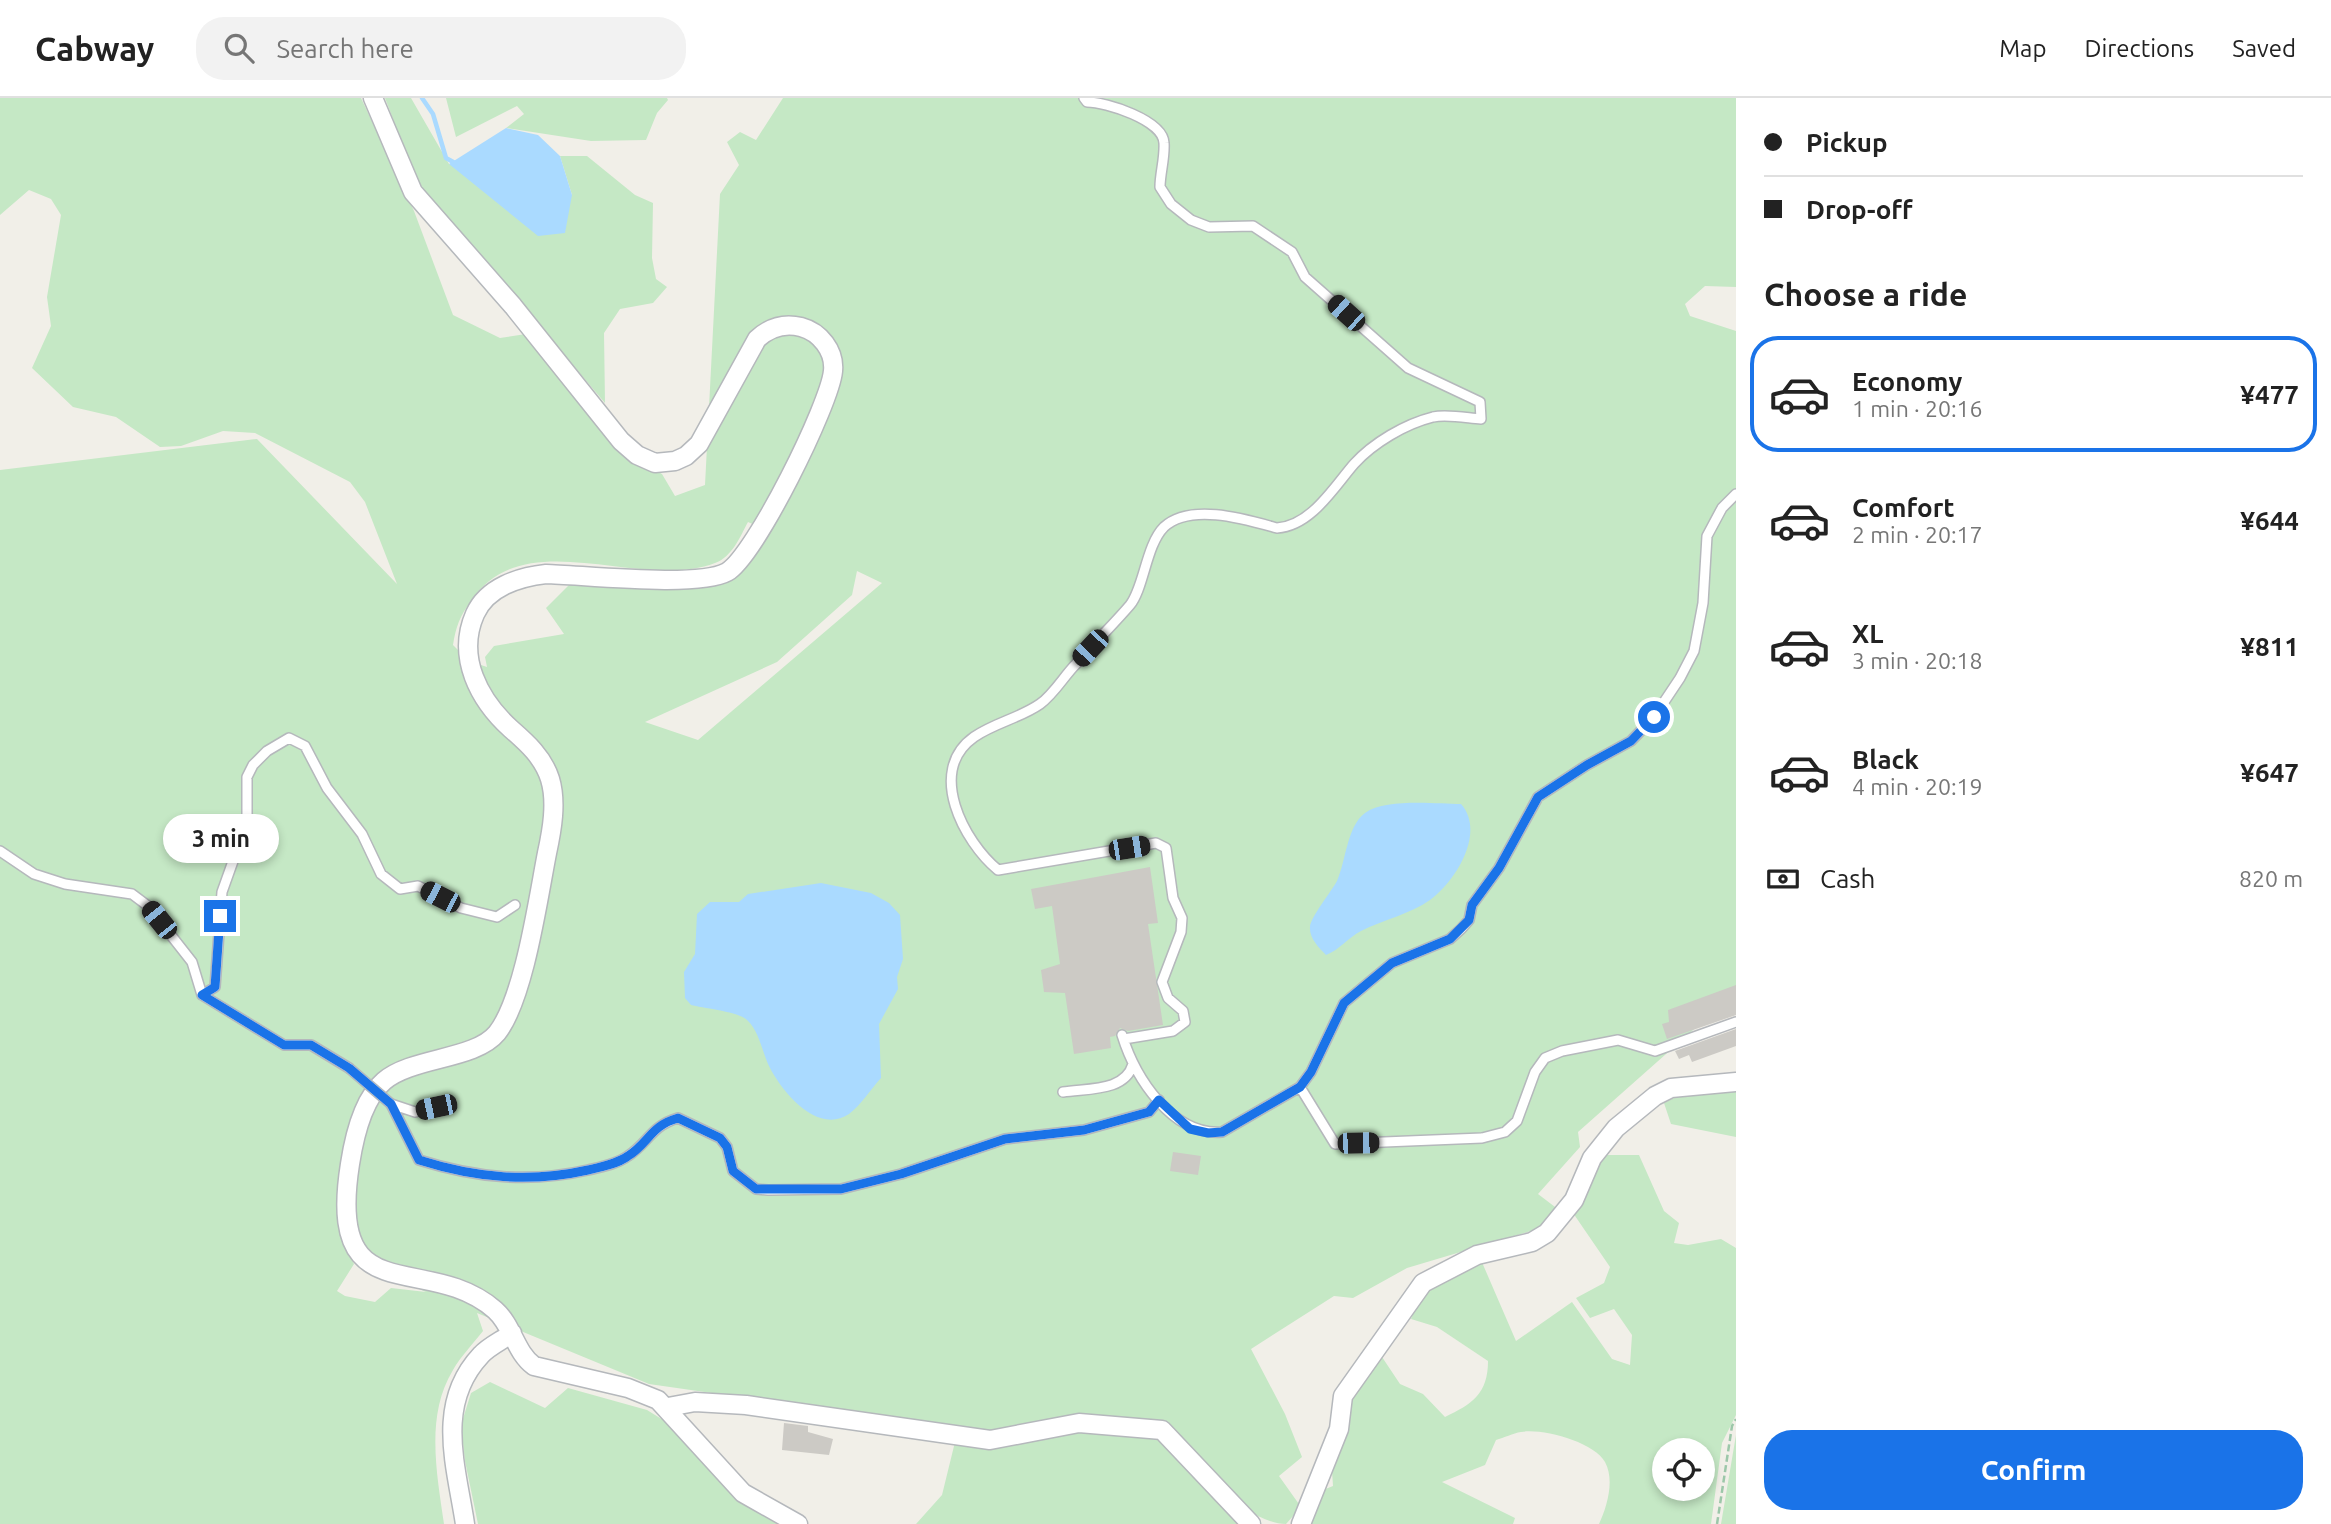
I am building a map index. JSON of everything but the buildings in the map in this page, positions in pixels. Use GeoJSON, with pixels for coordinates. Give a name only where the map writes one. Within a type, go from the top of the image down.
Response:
{"type":"FeatureCollection","features":[{"type":"Feature","properties":{"kind":"street"},"geometry":{"type":"LineString","coordinates":[[373,98],[413,192],[513,306],[601,419],[637,455],[654,463],[686,456],[699,444],[757,338],[766,331],[789,325],[815,332],[831,354],[833,369],[820,411],[766,523],[742,560],[727,572],[694,579],[546,574],[527,576],[496,591],[483,602],[470,628],[468,655],[480,694],[538,755],[550,779],[553,811],[548,850],[515,999],[495,1036],[484,1043],[432,1060],[390,1077],[381,1084],[369,1101],[352,1149],[344,1203],[346,1223],[364,1259],[380,1270],[468,1292],[496,1311],[512,1333],[522,1357],[534,1366],[645,1393],[668,1407],[743,1493],[798,1524]]}},
{"type":"Feature","properties":{"kind":"street"},"geometry":{"type":"LineString","coordinates":[[1301,1524],[1339,1429],[1343,1396],[1423,1283],[1477,1255],[1532,1242],[1547,1233],[1574,1200],[1592,1158],[1608,1138],[1655,1096],[1671,1088],[1736,1082]]}},
{"type":"Feature","properties":{"kind":"street"},"geometry":{"type":"LineString","coordinates":[[465,1524],[450,1429],[453,1407],[481,1355],[512,1333]]}},
{"type":"Feature","properties":{"kind":"street"},"geometry":{"type":"LineString","coordinates":[[668,1407],[695,1402],[746,1405],[990,1440],[1079,1423],[1161,1430],[1251,1524]]}},
{"type":"Feature","properties":{"kind":"lane"},"geometry":{"type":"LineString","coordinates":[[1084,98],[1087,102],[1101,102],[1126,111],[1157,128],[1165,141],[1160,187],[1181,214],[1209,227],[1253,226],[1292,252],[1305,276],[1408,368],[1480,402],[1481,419],[1436,416],[1407,426],[1355,463],[1341,483],[1317,506],[1287,527],[1277,528],[1219,512],[1181,519],[1164,527],[1148,558],[1133,602],[1043,702],[975,736],[960,750],[951,794],[959,818],[984,858],[998,870],[1156,844],[1166,848],[1173,898],[1182,918],[1181,932],[1162,982],[1168,998],[1183,1011],[1185,1022],[1173,1031],[1123,1037],[1133,1064],[1159,1100],[1190,1129],[1208,1133],[1222,1132],[1300,1087],[1311,1072],[1344,1003],[1392,963],[1450,939],[1469,920],[1472,905],[1499,868],[1538,797],[1587,765],[1631,741],[1654,717],[1681,678],[1694,651],[1703,603],[1707,536],[1722,508],[1736,494]]}},
{"type":"Feature","properties":{"kind":"lane"},"geometry":{"type":"LineString","coordinates":[[202,995],[215,987],[222,892],[247,822],[247,776],[253,765],[267,751],[289,738],[305,746],[327,788],[362,834],[381,874],[400,888],[418,886],[461,908],[497,917],[515,905]]}},
{"type":"Feature","properties":{"kind":"lane"},"geometry":{"type":"LineString","coordinates":[[0,851],[34,874],[55,881],[132,894],[148,906],[192,962],[202,995],[284,1045],[311,1045],[349,1068],[391,1104],[415,1112],[436,1107]]}},
{"type":"Feature","properties":{"kind":"lane"},"geometry":{"type":"LineString","coordinates":[[1300,1087],[1335,1144],[1482,1139],[1505,1132],[1517,1121],[1535,1072],[1545,1058],[1562,1051],[1618,1040],[1654,1051],[1736,1022]]}},
{"type":"Feature","properties":{"kind":"lane"},"geometry":{"type":"LineString","coordinates":[[1063,1093],[1120,1083],[1129,1076],[1133,1064]]}},
{"type":"Feature","properties":{"kind":"lane"},"geometry":{"type":"LineString","coordinates":[[391,1104],[419,1160],[491,1178],[562,1175],[605,1166],[629,1156],[661,1123],[678,1118],[720,1138],[727,1147],[733,1171],[756,1189],[768,1190],[841,1189],[901,1174],[1005,1139],[1084,1130],[1149,1112],[1159,1100]]}},
{"type":"Feature","properties":{"kind":"path"},"geometry":{"type":"LineString","coordinates":[[1717,1524],[1732,1426],[1736,1419]]}},
{"type":"Feature","properties":{"kind":"green space"},"geometry":{"type":"Polygon","coordinates":[[[0,98],[361,98],[414,211],[453,315],[500,338],[526,334],[637,461],[662,474],[675,496],[705,485],[720,194],[739,165],[727,142],[740,132],[756,140],[783,98],[1736,98],[1736,287],[1705,286],[1685,304],[1690,316],[1736,331],[1736,992],[1578,1132],[1580,1147],[1538,1194],[1559,1210],[1544,1227],[1407,1268],[1353,1298],[1334,1296],[1251,1349],[1285,1414],[1302,1457],[1279,1476],[1301,1507],[1286,1524],[1270,1521],[1236,1502],[1160,1431],[1244,1524],[916,1524],[942,1495],[955,1442],[1021,1437],[649,1384],[477,1313],[483,1331],[453,1370],[439,1406],[435,1446],[444,1524],[0,1524],[0,470],[257,439],[397,584],[365,502],[350,482],[255,433],[223,431],[181,446],[160,447],[116,417],[73,407],[32,368],[51,326],[47,297],[61,215],[51,199],[29,190],[0,215],[0,98]],[[748,522],[735,546],[721,560],[685,570],[653,570],[552,561],[521,565],[494,578],[471,601],[459,622],[453,645],[469,661],[487,667],[485,657],[494,646],[564,634],[546,608],[570,584],[745,567],[768,531],[748,522]],[[857,571],[852,595],[777,662],[645,722],[698,740],[882,583],[857,571]],[[344,1243],[354,1264],[337,1291],[345,1296],[375,1302],[391,1288],[426,1292],[401,1281],[344,1243]]]}},
{"type":"Feature","properties":{"kind":"green space"},"geometry":{"type":"Polygon","coordinates":[[[385,98],[411,98],[449,164],[572,195],[560,156],[587,156],[635,195],[653,203],[652,258],[656,279],[667,287],[653,303],[620,309],[604,333],[605,403],[417,182],[385,98]]]}},
{"type":"Feature","properties":{"kind":"green space"},"geometry":{"type":"Polygon","coordinates":[[[446,98],[668,100],[657,113],[646,140],[591,141],[506,128],[524,114],[517,106],[456,137],[446,98]]]}},
{"type":"Feature","properties":{"kind":"green space"},"geometry":{"type":"Polygon","coordinates":[[[1736,1087],[1736,1137],[1671,1124],[1664,1103],[1684,1093],[1736,1087]]]}},
{"type":"Feature","properties":{"kind":"green space"},"geometry":{"type":"Polygon","coordinates":[[[1600,1155],[1639,1155],[1664,1211],[1679,1223],[1674,1243],[1688,1245],[1721,1239],[1736,1248],[1736,1415],[1722,1443],[1715,1495],[1715,1438],[1652,1438],[1652,1501],[1714,1501],[1711,1524],[1599,1524],[1610,1485],[1605,1462],[1590,1448],[1567,1438],[1530,1431],[1496,1440],[1485,1465],[1442,1482],[1515,1518],[1513,1524],[1309,1524],[1323,1490],[1333,1486],[1331,1456],[1347,1400],[1380,1354],[1400,1384],[1423,1394],[1445,1417],[1470,1402],[1482,1390],[1488,1361],[1437,1327],[1411,1319],[1424,1288],[1481,1260],[1516,1341],[1572,1302],[1612,1359],[1630,1365],[1632,1335],[1614,1309],[1590,1318],[1576,1298],[1604,1283],[1610,1267],[1573,1213],[1588,1189],[1600,1155]]]}},
{"type":"Feature","properties":{"kind":"green space"},"geometry":{"type":"Polygon","coordinates":[[[490,1382],[545,1408],[568,1388],[647,1410],[668,1423],[740,1502],[778,1524],[478,1524],[465,1461],[461,1425],[471,1393],[490,1382]]]}},
{"type":"Feature","properties":{"kind":"green space"},"geometry":{"type":"Polygon","coordinates":[[[1736,1435],[1736,1524],[1721,1524],[1736,1435]]]}},
{"type":"Feature","properties":{"kind":"water"},"geometry":{"type":"Polygon","coordinates":[[[506,128],[538,135],[560,156],[572,195],[565,233],[538,236],[449,164],[506,128]]]}},
{"type":"Feature","properties":{"kind":"water"},"geometry":{"type":"Polygon","coordinates":[[[1461,804],[1468,815],[1469,842],[1458,869],[1440,892],[1414,909],[1361,931],[1326,955],[1313,939],[1311,923],[1337,881],[1354,826],[1359,819],[1374,808],[1385,805],[1461,804]]]}},
{"type":"Feature","properties":{"kind":"water"},"geometry":{"type":"Polygon","coordinates":[[[821,883],[871,893],[889,903],[900,915],[903,959],[897,977],[898,989],[879,1024],[881,1078],[862,1102],[849,1114],[837,1119],[814,1115],[783,1089],[747,1020],[729,1013],[691,1005],[685,998],[684,972],[695,954],[697,914],[710,902],[739,902],[748,894],[821,883]]]}},
{"type":"Feature","properties":{"kind":"waterway"},"geometry":{"type":"LineString","coordinates":[[422,98],[433,114],[446,158],[455,163]]}},
{"type":"Feature","properties":{"kind":"route"},"geometry":{"type":"LineString","coordinates":[[220,916],[215,987],[202,995],[284,1045],[311,1045],[349,1068],[391,1104],[402,1121],[412,1150],[419,1160],[491,1178],[562,1175],[605,1166],[629,1156],[661,1123],[678,1118],[720,1138],[727,1147],[733,1171],[741,1180],[756,1189],[841,1189],[901,1174],[1005,1139],[1084,1130],[1149,1112],[1159,1100],[1190,1129],[1208,1133],[1222,1132],[1245,1119],[1287,1091],[1300,1087],[1311,1072],[1344,1003],[1392,963],[1450,939],[1461,929],[1469,920],[1472,905],[1499,868],[1538,797],[1587,765],[1631,741],[1654,717]]}}]}
